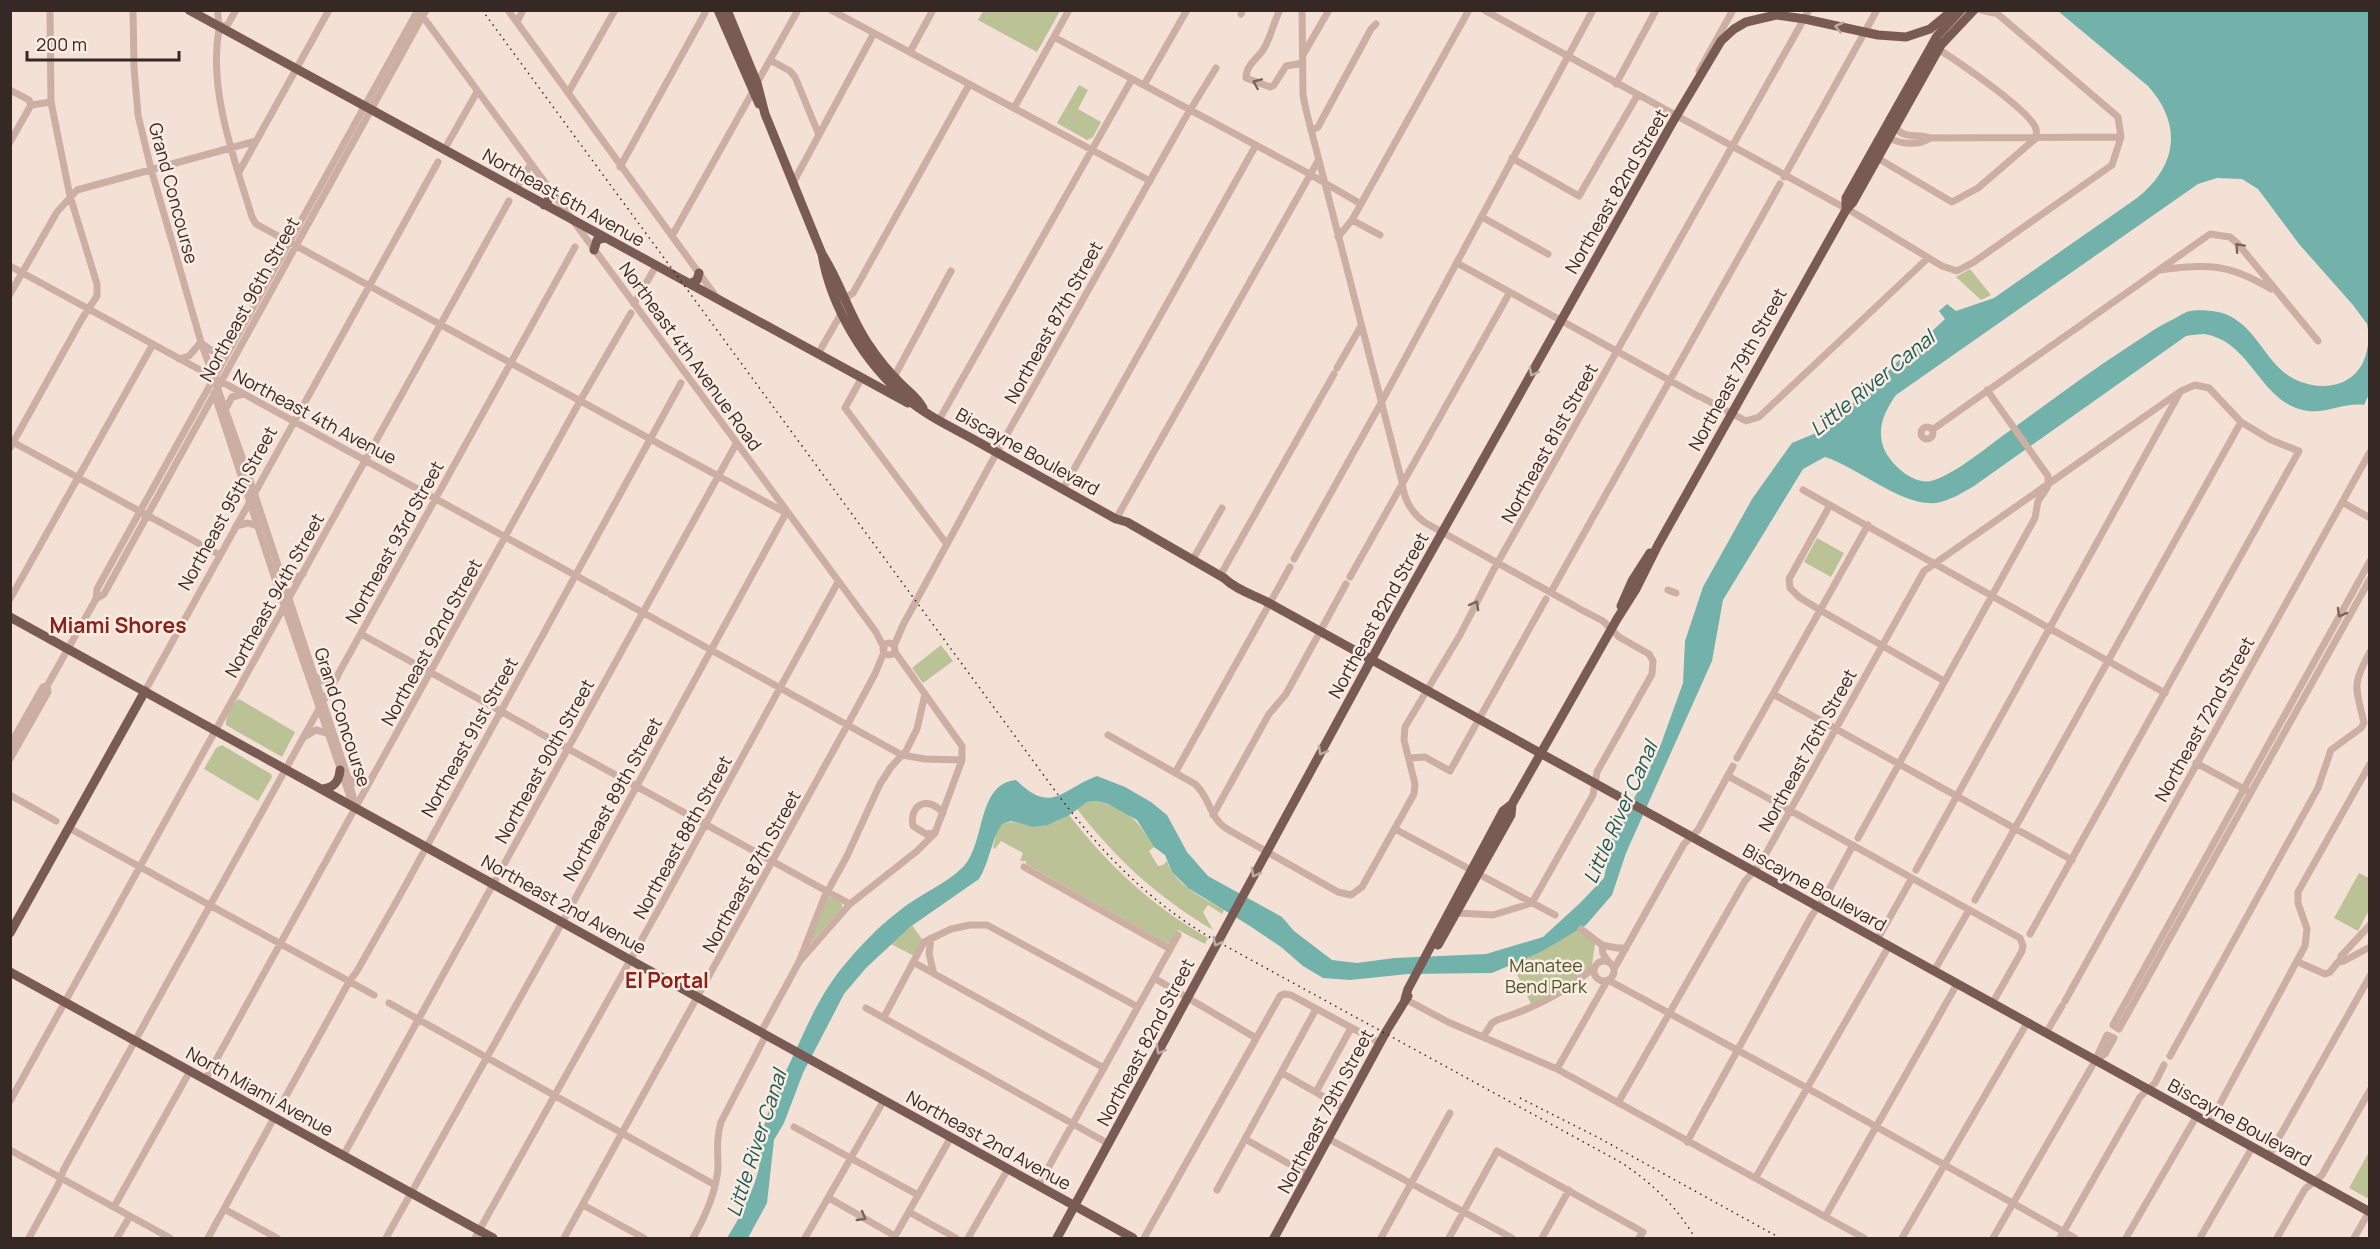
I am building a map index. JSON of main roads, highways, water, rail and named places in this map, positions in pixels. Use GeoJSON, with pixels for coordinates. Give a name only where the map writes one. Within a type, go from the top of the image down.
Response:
{"type":"FeatureCollection","features":[{"type":"Feature","properties":{"kind":"main road","name":"Northeast 6th Avenue"},"geometry":{"type":"LineString","coordinates":[[189,10],[891,396],[924,410]]}},
{"type":"Feature","properties":{"kind":"main road","name":"Biscayne Boulevard"},"geometry":{"type":"LineString","coordinates":[[718,10],[752,93],[765,114]]}},
{"type":"Feature","properties":{"kind":"main road","name":"Biscayne Boulevard"},"geometry":{"type":"LineString","coordinates":[[727,10],[757,83],[765,114],[822,254],[832,270],[844,299],[863,336],[894,377],[918,400],[924,410]]}},
{"type":"Feature","properties":{"kind":"main road"},"geometry":{"type":"LineString","coordinates":[[1807,15],[1864,33],[1898,38],[1914,35],[1937,25],[1953,10]]}},
{"type":"Feature","properties":{"kind":"main road","name":"Northeast 79th Street"},"geometry":{"type":"LineString","coordinates":[[1274,1239],[1429,955],[1511,815],[1512,804],[1636,589],[1658,545],[1846,210],[1853,202],[1874,156],[1937,36],[1960,10]]}},
{"type":"Feature","properties":{"kind":"main road"},"geometry":{"type":"LineString","coordinates":[[1950,34],[1958,19],[1967,10]]}},
{"type":"Feature","properties":{"kind":"main road","name":"Northeast 79th Street"},"geometry":{"type":"LineString","coordinates":[[1874,156],[1889,138],[1938,49],[1950,34],[1976,11]]}},
{"type":"Feature","properties":{"kind":"main road","name":"Northeast 82nd Street"},"geometry":{"type":"LineString","coordinates":[[1057,1239],[1442,532],[1721,41],[1739,25],[1753,19],[1768,16],[1807,15]]}},
{"type":"Feature","properties":{"kind":"main road"},"geometry":{"type":"LineString","coordinates":[[544,205],[553,194]]}},
{"type":"Feature","properties":{"kind":"main road"},"geometry":{"type":"LineString","coordinates":[[594,250],[597,240],[605,238]]}},
{"type":"Feature","properties":{"kind":"main road","name":"Biscayne Boulevard"},"geometry":{"type":"LineString","coordinates":[[822,254],[825,272],[842,312],[861,346],[881,374],[909,401],[939,420],[1116,519],[1118,524],[1138,531],[1222,577],[1237,582],[1245,590],[2369,1212]]}},
{"type":"Feature","properties":{"kind":"main road"},"geometry":{"type":"LineString","coordinates":[[690,284],[697,280],[699,273]]}},
{"type":"Feature","properties":{"kind":"main road","name":"Northeast 2nd Avenue"},"geometry":{"type":"LineString","coordinates":[[10,617],[1133,1239]]}},
{"type":"Feature","properties":{"kind":"main road","name":"Northeast 95th Street"},"geometry":{"type":"LineString","coordinates":[[10,933],[145,691]]}},
{"type":"Feature","properties":{"kind":"main road"},"geometry":{"type":"LineString","coordinates":[[322,789],[339,780],[340,770]]}},
{"type":"Feature","properties":{"kind":"main road","name":"Northeast 79th Street"},"geometry":{"type":"LineString","coordinates":[[1429,955],[1457,914],[1475,873]]}},
{"type":"Feature","properties":{"kind":"main road","name":"North Miami Avenue"},"geometry":{"type":"LineString","coordinates":[[10,972],[411,1194],[477,1235],[493,1239]]}},
{"type":"Feature","properties":{"kind":"water"},"geometry":{"type":"Polygon","coordinates":[[[2058,11],[2369,11],[2369,335],[2367,324],[2353,305],[2299,244],[2258,189],[2242,179],[2217,178],[2198,184],[1896,395],[1885,413],[1881,432],[1883,446],[1890,459],[1902,471],[1916,479],[1931,481],[1949,474],[2081,379],[2162,325],[2184,313],[2195,310],[2230,316],[2242,324],[2286,374],[2297,381],[2316,386],[2339,383],[2355,374],[2365,358],[2369,337],[2369,394],[2364,405],[2323,411],[2305,411],[2296,408],[2283,401],[2272,391],[2232,346],[2219,338],[2204,334],[2186,336],[1974,486],[1946,500],[1923,503],[1909,499],[1825,457],[1803,469],[1723,600],[1712,661],[1626,853],[1612,895],[1586,925],[1541,952],[1492,973],[1408,974],[1350,980],[1323,978],[1303,966],[1281,947],[1250,926],[1188,888],[1172,872],[1165,855],[1154,847],[1137,820],[1108,804],[1096,801],[1087,802],[1068,816],[1048,825],[1033,827],[1011,821],[1002,824],[979,879],[910,927],[866,968],[844,994],[803,1073],[784,1123],[774,1140],[767,1203],[748,1238],[727,1238],[746,1205],[753,1187],[760,1162],[764,1125],[772,1102],[827,988],[854,953],[883,924],[906,905],[963,867],[970,857],[988,803],[994,792],[1003,784],[1016,780],[1028,790],[1048,798],[1065,793],[1097,776],[1125,787],[1151,802],[1167,815],[1187,852],[1208,876],[1282,917],[1294,931],[1332,960],[1357,963],[1394,958],[1486,954],[1543,937],[1580,903],[1604,878],[1612,838],[1661,744],[1683,683],[1685,641],[1703,587],[1752,499],[1792,443],[1833,426],[1848,406],[1870,390],[1897,362],[1921,344],[1925,333],[1929,334],[1945,319],[1939,311],[1947,304],[1956,311],[1994,298],[2137,198],[2161,172],[2171,145],[2167,115],[2159,101],[2148,86],[2058,11]]]}},
{"type":"Feature","properties":{"kind":"railway"},"geometry":{"type":"LineString","coordinates":[[482,10],[1056,792],[1126,873],[1145,891],[1211,938],[1622,1163],[1663,1196],[1695,1238]]}},
{"type":"Feature","properties":{"kind":"railway"},"geometry":{"type":"LineString","coordinates":[[1520,1098],[1599,1138],[1780,1238]]}},
{"type":"Feature","properties":{"kind":"district","name":"Miami Shores"},"geometry":{"type":"Point","coordinates":[118,625]}},
{"type":"Feature","properties":{"kind":"district","name":"El Portal"},"geometry":{"type":"Point","coordinates":[667,980]}},
{"type":"Feature","properties":{"kind":"water label","name":"Little River Canal"},"geometry":{"type":"Point","coordinates":[1872,383]}},
{"type":"Feature","properties":{"kind":"water label","name":"Little River Canal"},"geometry":{"type":"Point","coordinates":[1620,812]}},
{"type":"Feature","properties":{"kind":"water label","name":"Little River Canal"},"geometry":{"type":"Point","coordinates":[756,1143]}},
{"type":"Feature","properties":{"kind":"park label","name":"Manatee Bend Park"},"geometry":{"type":"Point","coordinates":[1546,975]}}]}
